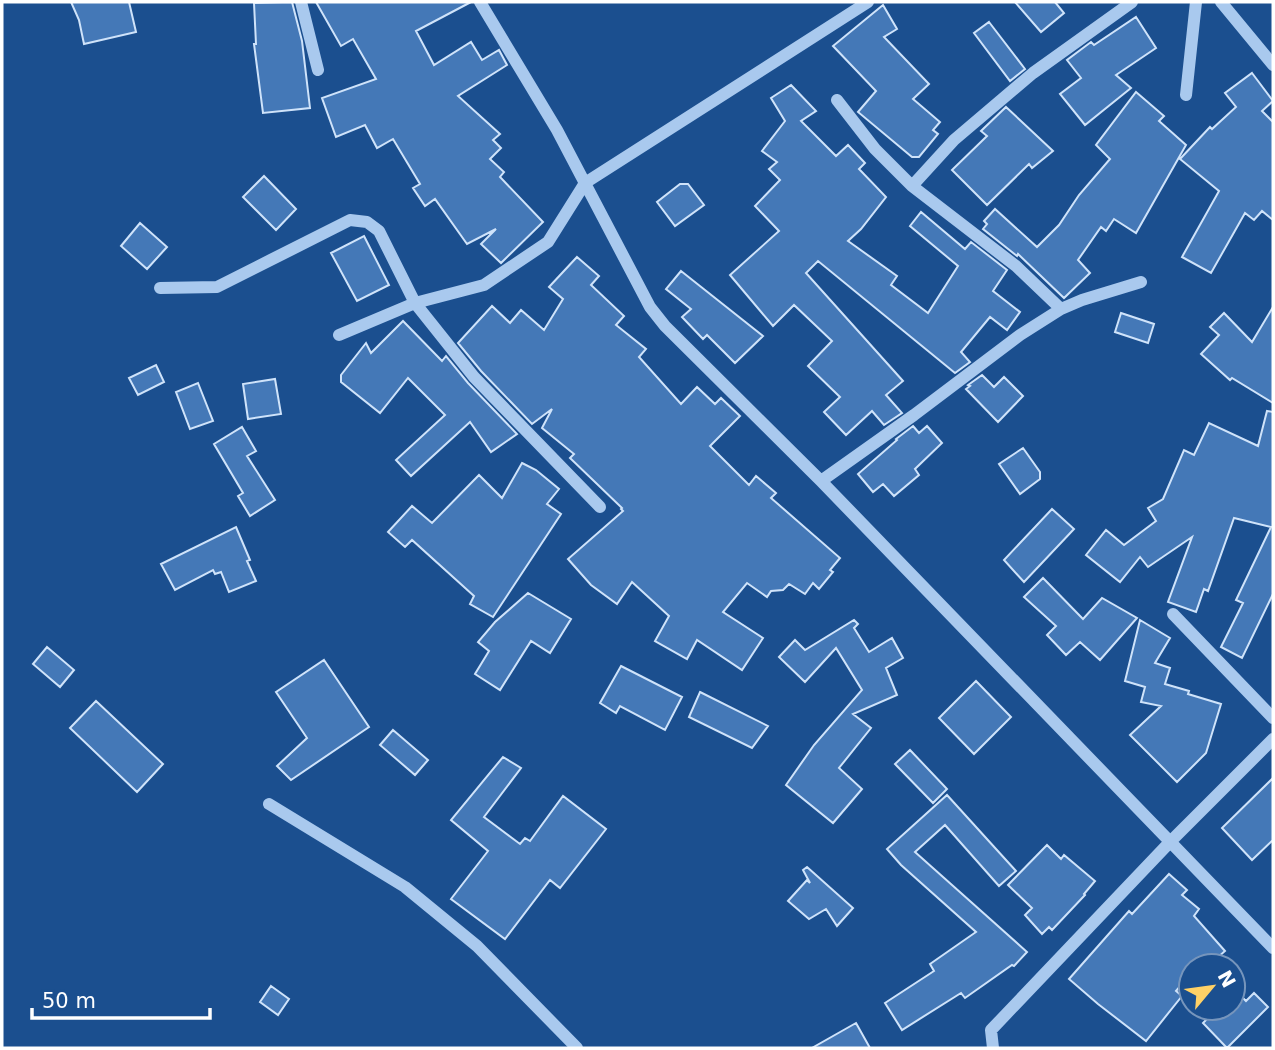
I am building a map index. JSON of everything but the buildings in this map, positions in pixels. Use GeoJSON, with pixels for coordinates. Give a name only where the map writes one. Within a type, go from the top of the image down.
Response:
{"type":"FeatureCollection","features":[{"type":"Feature","properties":{"kind":"street"},"geometry":{"type":"LineString","coordinates":[[301,2],[318,70]]}},
{"type":"Feature","properties":{"kind":"street"},"geometry":{"type":"LineString","coordinates":[[480,2],[557,130],[650,307],[665,326],[821,481],[1273,948]]}},
{"type":"Feature","properties":{"kind":"street"},"geometry":{"type":"LineString","coordinates":[[339,335],[415,303],[484,285],[548,242],[585,183],[868,2]]}},
{"type":"Feature","properties":{"kind":"street"},"geometry":{"type":"LineString","coordinates":[[912,186],[954,141],[1033,73],[1132,2]]}},
{"type":"Feature","properties":{"kind":"street"},"geometry":{"type":"LineString","coordinates":[[1186,95],[1196,2]]}},
{"type":"Feature","properties":{"kind":"street"},"geometry":{"type":"LineString","coordinates":[[1221,2],[1273,65]]}},
{"type":"Feature","properties":{"kind":"street"},"geometry":{"type":"LineString","coordinates":[[837,100],[875,149],[912,186],[1016,266],[1060,309]]}},
{"type":"Feature","properties":{"kind":"street"},"geometry":{"type":"LineString","coordinates":[[160,288],[217,287],[350,220],[367,222],[379,231],[415,303],[474,377],[600,507]]}},
{"type":"Feature","properties":{"kind":"street"},"geometry":{"type":"LineString","coordinates":[[821,481],[1020,335],[1060,309],[1141,282]]}},
{"type":"Feature","properties":{"kind":"street"},"geometry":{"type":"LineString","coordinates":[[1173,614],[1273,718]]}},
{"type":"Feature","properties":{"kind":"street"},"geometry":{"type":"LineString","coordinates":[[993,1048],[991,1030],[1170,842],[1273,739]]}},
{"type":"Feature","properties":{"kind":"street"},"geometry":{"type":"LineString","coordinates":[[269,804],[405,887],[477,946],[577,1048]]}}]}
